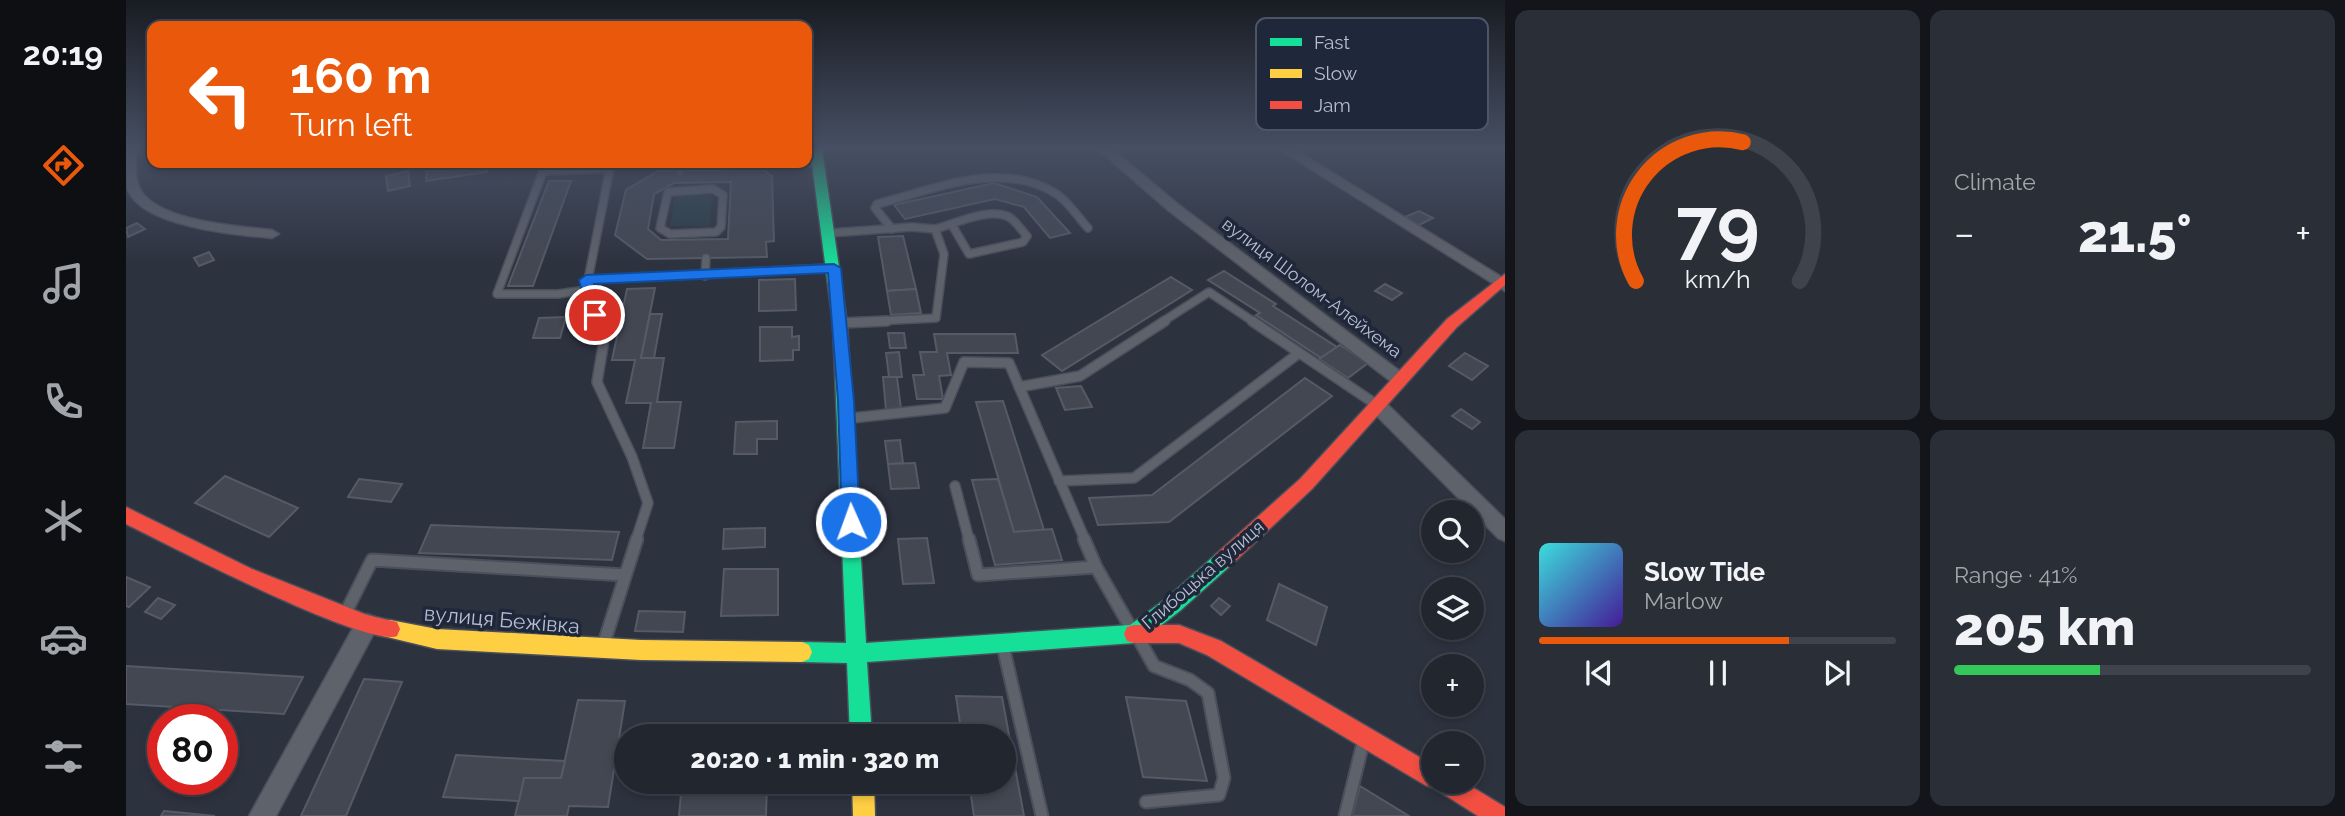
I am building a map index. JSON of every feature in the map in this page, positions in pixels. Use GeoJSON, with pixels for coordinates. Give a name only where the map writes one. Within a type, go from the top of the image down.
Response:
{"type":"FeatureCollection","features":[{"type":"Feature","properties":{"kind":"main road"},"geometry":{"type":"LineString","coordinates":[[822,187],[840,323],[847,419],[860,724]]}},
{"type":"Feature","properties":{"kind":"main road","name":"Глибоцька вулиця"},"geometry":{"type":"LineString","coordinates":[[857,653],[1134,634],[1174,604],[1306,484],[1452,323],[1503,282]]}},
{"type":"Feature","properties":{"kind":"main road","name":"вулиця Бежівка"},"geometry":{"type":"LineString","coordinates":[[128,518],[245,575],[368,624],[437,639],[603,648],[857,653]]}},
{"type":"Feature","properties":{"kind":"main road"},"geometry":{"type":"LineString","coordinates":[[1134,634],[1179,634],[1214,648],[1421,769]]}},
{"type":"Feature","properties":{"kind":"main road"},"geometry":{"type":"LineString","coordinates":[[863,794],[864,816]]}},
{"type":"Feature","properties":{"kind":"main road"},"geometry":{"type":"LineString","coordinates":[[1463,794],[1499,816]]}},
{"type":"Feature","properties":{"kind":"street"},"geometry":{"type":"LineString","coordinates":[[133,187],[139,199],[161,212],[240,230],[272,234]]}},
{"type":"Feature","properties":{"kind":"street","name":"вулиця Шолом-Алейхема"},"geometry":{"type":"LineString","coordinates":[[1149,187],[1399,379]]}},
{"type":"Feature","properties":{"kind":"street"},"geometry":{"type":"LineString","coordinates":[[1347,187],[1503,282]]}},
{"type":"Feature","properties":{"kind":"street"},"geometry":{"type":"LineString","coordinates":[[1377,405],[1505,532]]}},
{"type":"Feature","properties":{"kind":"street"},"geometry":{"type":"LineString","coordinates":[[262,816],[368,624]]}},
{"type":"Feature","properties":{"kind":"lane"},"geometry":{"type":"LineString","coordinates":[[537,187],[497,294],[558,294],[586,285],[834,268]]}},
{"type":"Feature","properties":{"kind":"lane"},"geometry":{"type":"LineString","coordinates":[[603,648],[648,503],[632,457],[597,382],[604,340],[586,285],[607,187]]}},
{"type":"Feature","properties":{"kind":"lane"},"geometry":{"type":"LineString","coordinates":[[677,187],[665,196],[660,228],[670,234],[707,236],[721,227],[723,194],[720,191],[678,187]]}},
{"type":"Feature","properties":{"kind":"lane"},"geometry":{"type":"LineString","coordinates":[[892,229],[875,208],[877,204],[943,187]]}},
{"type":"Feature","properties":{"kind":"lane"},"geometry":{"type":"LineString","coordinates":[[1038,187],[1055,193],[1088,228]]}},
{"type":"Feature","properties":{"kind":"lane"},"geometry":{"type":"LineString","coordinates":[[830,234],[936,229],[952,225],[997,214],[1009,217],[1027,236],[1023,242],[969,254],[952,225]]}},
{"type":"Feature","properties":{"kind":"lane"},"geometry":{"type":"LineString","coordinates":[[840,323],[936,318],[944,254],[936,229]]}},
{"type":"Feature","properties":{"kind":"lane"},"geometry":{"type":"LineString","coordinates":[[705,276],[706,258]]}},
{"type":"Feature","properties":{"kind":"lane"},"geometry":{"type":"LineString","coordinates":[[1018,387],[1080,376],[1209,292],[1377,405]]}},
{"type":"Feature","properties":{"kind":"lane"},"geometry":{"type":"LineString","coordinates":[[1059,481],[1134,478],[1298,352]]}},
{"type":"Feature","properties":{"kind":"lane"},"geometry":{"type":"LineString","coordinates":[[847,419],[945,408],[964,362],[1009,363],[1096,567],[1134,634],[1154,666],[1190,680],[1208,693],[1224,778],[1219,795],[1146,802]]}},
{"type":"Feature","properties":{"kind":"lane"},"geometry":{"type":"LineString","coordinates":[[955,486],[978,575],[1096,567]]}},
{"type":"Feature","properties":{"kind":"lane"},"geometry":{"type":"LineString","coordinates":[[345,614],[372,560],[624,575]]}},
{"type":"Feature","properties":{"kind":"lane"},"geometry":{"type":"LineString","coordinates":[[1002,645],[1041,816]]}},
{"type":"Feature","properties":{"kind":"lane"},"geometry":{"type":"LineString","coordinates":[[1345,816],[1365,736]]}},
{"type":"Feature","properties":{"kind":"shaded area"},"geometry":{"type":"Polygon","coordinates":[[[712,195],[710,226],[670,226],[675,196],[712,195]]]}},
{"type":"Feature","properties":{"kind":"building"},"geometry":{"type":"Polygon","coordinates":[[[387,187],[405,187],[388,191],[387,187]]]}},
{"type":"Feature","properties":{"kind":"building"},"geometry":{"type":"Polygon","coordinates":[[[547,187],[569,187],[533,286],[508,286],[547,187]]]}},
{"type":"Feature","properties":{"kind":"building"},"geometry":{"type":"Polygon","coordinates":[[[631,187],[667,187],[654,194],[648,229],[661,240],[728,239],[731,187],[772,187],[774,241],[766,242],[767,257],[647,259],[615,235],[626,190],[631,187]]]}},
{"type":"Feature","properties":{"kind":"building"},"geometry":{"type":"Polygon","coordinates":[[[975,187],[1007,187],[1037,197],[1070,233],[1050,238],[1024,207],[995,199],[905,219],[894,205],[975,187]]]}},
{"type":"Feature","properties":{"kind":"building"},"geometry":{"type":"Polygon","coordinates":[[[1419,211],[1433,218],[1419,225],[1405,217],[1419,211]]]}},
{"type":"Feature","properties":{"kind":"building"},"geometry":{"type":"Polygon","coordinates":[[[137,223],[145,229],[128,237],[126,228],[137,223]]]}},
{"type":"Feature","properties":{"kind":"building"},"geometry":{"type":"Polygon","coordinates":[[[903,236],[916,289],[887,291],[878,237],[903,236]]]}},
{"type":"Feature","properties":{"kind":"building"},"geometry":{"type":"Polygon","coordinates":[[[209,252],[214,260],[199,266],[194,258],[209,252]]]}},
{"type":"Feature","properties":{"kind":"building"},"geometry":{"type":"Polygon","coordinates":[[[1224,271],[1337,347],[1321,358],[1256,315],[1260,313],[1208,280],[1224,271]]]}},
{"type":"Feature","properties":{"kind":"building"},"geometry":{"type":"Polygon","coordinates":[[[1171,277],[1192,290],[1062,371],[1042,355],[1171,277]]]}},
{"type":"Feature","properties":{"kind":"building"},"geometry":{"type":"Polygon","coordinates":[[[795,279],[796,310],[759,311],[759,280],[795,279]]]}},
{"type":"Feature","properties":{"kind":"building"},"geometry":{"type":"Polygon","coordinates":[[[1385,284],[1402,293],[1392,300],[1375,291],[1385,284]]]}},
{"type":"Feature","properties":{"kind":"building"},"geometry":{"type":"Polygon","coordinates":[[[655,288],[641,358],[664,358],[657,402],[681,402],[674,448],[643,448],[651,403],[626,403],[635,360],[612,360],[627,289],[655,288]]]}},
{"type":"Feature","properties":{"kind":"building"},"geometry":{"type":"Polygon","coordinates":[[[916,289],[921,313],[891,315],[887,291],[916,289]]]}},
{"type":"Feature","properties":{"kind":"building"},"geometry":{"type":"Polygon","coordinates":[[[650,314],[662,314],[654,358],[641,358],[650,314]]]}},
{"type":"Feature","properties":{"kind":"building"},"geometry":{"type":"Polygon","coordinates":[[[566,317],[560,338],[533,338],[539,318],[566,317]]]}},
{"type":"Feature","properties":{"kind":"building"},"geometry":{"type":"Polygon","coordinates":[[[760,327],[792,327],[792,337],[799,336],[799,350],[793,350],[793,360],[760,361],[760,327]]]}},
{"type":"Feature","properties":{"kind":"building"},"geometry":{"type":"Polygon","coordinates":[[[888,333],[904,333],[906,348],[890,348],[888,333]]]}},
{"type":"Feature","properties":{"kind":"building"},"geometry":{"type":"Polygon","coordinates":[[[934,334],[1015,334],[1018,353],[947,353],[951,375],[939,376],[943,399],[917,399],[913,375],[924,375],[920,352],[937,352],[934,334]]]}},
{"type":"Feature","properties":{"kind":"building"},"geometry":{"type":"Polygon","coordinates":[[[1340,345],[1368,363],[1348,378],[1319,359],[1340,345]]]}},
{"type":"Feature","properties":{"kind":"building"},"geometry":{"type":"Polygon","coordinates":[[[899,352],[902,377],[889,377],[886,353],[899,352]]]}},
{"type":"Feature","properties":{"kind":"building"},"geometry":{"type":"Polygon","coordinates":[[[1465,353],[1488,366],[1472,380],[1449,366],[1465,353]]]}},
{"type":"Feature","properties":{"kind":"building"},"geometry":{"type":"Polygon","coordinates":[[[883,377],[897,377],[901,409],[886,410],[883,377]]]}},
{"type":"Feature","properties":{"kind":"building"},"geometry":{"type":"Polygon","coordinates":[[[1305,378],[1332,396],[1169,522],[1098,525],[1089,498],[1152,495],[1305,378]]]}},
{"type":"Feature","properties":{"kind":"building"},"geometry":{"type":"Polygon","coordinates":[[[1081,386],[1092,407],[1065,410],[1056,388],[1081,386]]]}},
{"type":"Feature","properties":{"kind":"building"},"geometry":{"type":"Polygon","coordinates":[[[1003,401],[1044,530],[1014,532],[976,402],[1003,401]]]}},
{"type":"Feature","properties":{"kind":"building"},"geometry":{"type":"Polygon","coordinates":[[[1461,409],[1480,422],[1472,429],[1452,416],[1461,409]]]}},
{"type":"Feature","properties":{"kind":"building"},"geometry":{"type":"Polygon","coordinates":[[[777,421],[777,439],[757,439],[757,454],[734,454],[736,422],[777,421]]]}},
{"type":"Feature","properties":{"kind":"building"},"geometry":{"type":"Polygon","coordinates":[[[900,440],[903,463],[888,464],[885,441],[900,440]]]}},
{"type":"Feature","properties":{"kind":"building"},"geometry":{"type":"Polygon","coordinates":[[[915,463],[919,488],[891,489],[888,464],[915,463]]]}},
{"type":"Feature","properties":{"kind":"building"},"geometry":{"type":"Polygon","coordinates":[[[225,476],[298,508],[269,537],[195,503],[225,476]]]}},
{"type":"Feature","properties":{"kind":"building"},"geometry":{"type":"Polygon","coordinates":[[[359,479],[402,484],[391,502],[348,497],[359,479]]]}},
{"type":"Feature","properties":{"kind":"building"},"geometry":{"type":"Polygon","coordinates":[[[998,479],[1014,532],[1052,529],[1062,560],[995,565],[972,480],[998,479]]]}},
{"type":"Feature","properties":{"kind":"building"},"geometry":{"type":"Polygon","coordinates":[[[431,525],[619,532],[612,560],[419,553],[431,525]]]}},
{"type":"Feature","properties":{"kind":"building"},"geometry":{"type":"Polygon","coordinates":[[[765,528],[765,547],[723,549],[724,529],[765,528]]]}},
{"type":"Feature","properties":{"kind":"building"},"geometry":{"type":"Polygon","coordinates":[[[927,538],[934,583],[903,584],[898,539],[927,538]]]}},
{"type":"Feature","properties":{"kind":"building"},"geometry":{"type":"Polygon","coordinates":[[[724,569],[778,569],[778,615],[721,616],[724,569]]]}},
{"type":"Feature","properties":{"kind":"building"},"geometry":{"type":"Polygon","coordinates":[[[126,577],[150,587],[129,607],[126,606],[126,577]]]}},
{"type":"Feature","properties":{"kind":"building"},"geometry":{"type":"Polygon","coordinates":[[[1279,584],[1327,607],[1316,645],[1267,620],[1279,584]]]}},
{"type":"Feature","properties":{"kind":"building"},"geometry":{"type":"Polygon","coordinates":[[[158,598],[175,605],[161,619],[145,612],[158,598]]]}},
{"type":"Feature","properties":{"kind":"building"},"geometry":{"type":"Polygon","coordinates":[[[1219,598],[1230,606],[1221,615],[1211,606],[1219,598]]]}},
{"type":"Feature","properties":{"kind":"building"},"geometry":{"type":"Polygon","coordinates":[[[639,611],[685,612],[683,632],[635,631],[639,611]]]}},
{"type":"Feature","properties":{"kind":"building"},"geometry":{"type":"Polygon","coordinates":[[[126,666],[303,677],[284,714],[238,711],[238,704],[126,704],[126,666]]]}},
{"type":"Feature","properties":{"kind":"building"},"geometry":{"type":"Polygon","coordinates":[[[364,679],[402,682],[346,816],[301,816],[364,679]]]}},
{"type":"Feature","properties":{"kind":"building"},"geometry":{"type":"Polygon","coordinates":[[[956,696],[1002,697],[1007,724],[960,724],[956,696]]]}},
{"type":"Feature","properties":{"kind":"building"},"geometry":{"type":"Polygon","coordinates":[[[1126,697],[1186,701],[1207,781],[1143,777],[1126,697]]]}},
{"type":"Feature","properties":{"kind":"building"},"geometry":{"type":"Polygon","coordinates":[[[578,700],[625,701],[621,724],[614,724],[614,770],[608,807],[569,806],[567,816],[515,816],[524,778],[561,778],[578,700]]]}},
{"type":"Feature","properties":{"kind":"building"},"geometry":{"type":"Polygon","coordinates":[[[456,755],[565,761],[561,778],[524,778],[519,801],[443,797],[456,755]]]}},
{"type":"Feature","properties":{"kind":"building"},"geometry":{"type":"Polygon","coordinates":[[[1016,773],[1024,816],[974,816],[971,794],[1016,794],[1016,773]]]}},
{"type":"Feature","properties":{"kind":"building"},"geometry":{"type":"Polygon","coordinates":[[[1360,786],[1409,816],[1352,816],[1360,786]]]}},
{"type":"Feature","properties":{"kind":"building"},"geometry":{"type":"Polygon","coordinates":[[[681,794],[767,794],[766,816],[679,816],[681,794]]]}},
{"type":"Feature","properties":{"kind":"building"},"geometry":{"type":"Polygon","coordinates":[[[164,811],[215,816],[161,816],[164,811]]]}},
{"type":"Feature","properties":{"kind":"traffic: fast"},"geometry":{"type":"LineString","coordinates":[[821,187],[840,323],[860,724]]}},
{"type":"Feature","properties":{"kind":"traffic: fast"},"geometry":{"type":"LineString","coordinates":[[802,652],[857,653],[1134,634],[1174,604],[1222,561]]}},
{"type":"Feature","properties":{"kind":"traffic: slow"},"geometry":{"type":"LineString","coordinates":[[390,629],[437,639],[641,650],[802,652]]}},
{"type":"Feature","properties":{"kind":"traffic: slow"},"geometry":{"type":"LineString","coordinates":[[863,794],[864,816]]}},
{"type":"Feature","properties":{"kind":"traffic: jam"},"geometry":{"type":"LineString","coordinates":[[1222,561],[1306,484],[1452,323],[1505,278]]}},
{"type":"Feature","properties":{"kind":"traffic: jam"},"geometry":{"type":"LineString","coordinates":[[126,515],[245,575],[367,624],[390,629]]}},
{"type":"Feature","properties":{"kind":"traffic: jam"},"geometry":{"type":"LineString","coordinates":[[1134,634],[1179,634],[1214,648],[1421,770]]}},
{"type":"Feature","properties":{"kind":"traffic: jam"},"geometry":{"type":"LineString","coordinates":[[1463,794],[1499,816]]}},
{"type":"Feature","properties":{"kind":"route"},"geometry":{"type":"LineString","coordinates":[[595,315],[586,290],[586,280],[834,268],[846,401],[851,522]]}}]}
